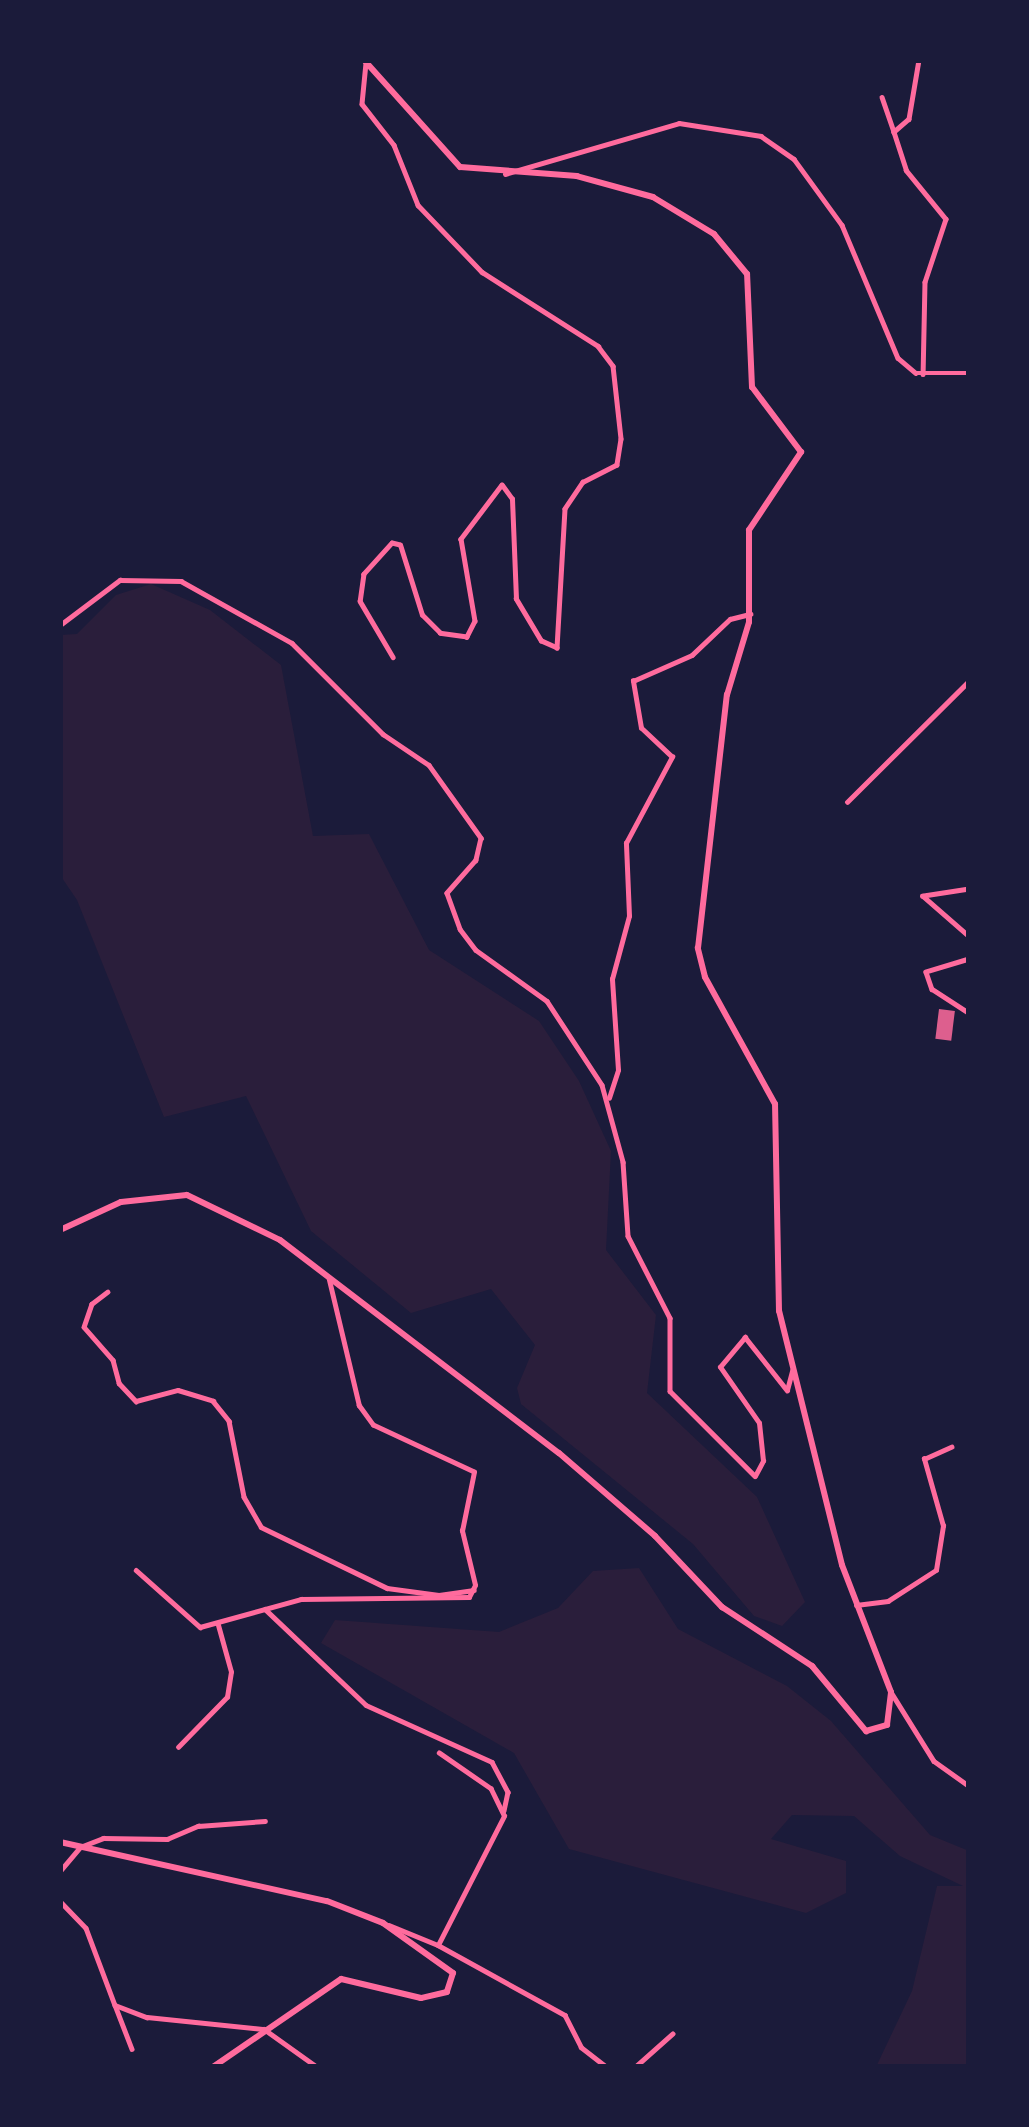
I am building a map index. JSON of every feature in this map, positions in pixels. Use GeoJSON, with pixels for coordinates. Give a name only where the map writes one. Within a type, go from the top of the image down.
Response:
{"type":"FeatureCollection","features":[{"type":"Feature","properties":{"kind":"main road"},"geometry":{"type":"LineString","coordinates":[[60,1230],[108,1206],[188,1195],[280,1240],[559,1453],[722,1607],[812,1666],[866,1731],[886,1725],[892,1692],[856,1605],[792,1371],[773,1262],[775,1104],[705,977],[697,936],[727,694],[750,614],[749,530],[801,452],[752,387],[754,302],[741,262],[714,235],[653,197],[577,176],[481,175],[453,162],[365,61]]}},
{"type":"Feature","properties":{"kind":"main road"},"geometry":{"type":"LineString","coordinates":[[60,1842],[192,1865],[383,1923],[450,1966],[454,1982],[447,1992],[421,1998],[348,1977],[213,2067]]}},
{"type":"Feature","properties":{"kind":"street"},"geometry":{"type":"LineString","coordinates":[[894,132],[908,119],[919,60]]}},
{"type":"Feature","properties":{"kind":"street"},"geometry":{"type":"LineString","coordinates":[[365,61],[362,104],[394,145],[418,205],[482,272],[598,346],[613,366],[621,439],[616,465],[583,482],[566,509],[557,648],[541,641],[516,599],[512,499],[502,485],[461,538],[475,621],[467,637],[440,633],[422,615],[400,544],[392,543],[364,574],[360,601],[393,657]]}},
{"type":"Feature","properties":{"kind":"street"},"geometry":{"type":"LineString","coordinates":[[882,97],[906,170],[946,219],[925,282],[923,374]]}},
{"type":"Feature","properties":{"kind":"street"},"geometry":{"type":"LineString","coordinates":[[505,175],[679,123],[761,136],[786,151],[826,201],[857,251],[893,351],[910,371],[969,373]]}},
{"type":"Feature","properties":{"kind":"street"},"geometry":{"type":"LineString","coordinates":[[60,625],[120,580],[164,578],[292,643],[383,734],[419,755],[474,820],[482,846],[450,884],[453,917],[476,950],[552,1007],[608,1101],[623,1162],[628,1236],[670,1318],[670,1391],[755,1476],[762,1468],[760,1423],[720,1367],[745,1337],[787,1390],[792,1371]]}},
{"type":"Feature","properties":{"kind":"street"},"geometry":{"type":"LineString","coordinates":[[608,1101],[618,1070],[612,979],[629,916],[626,843],[672,757],[640,728],[633,680],[692,655],[730,619],[750,614]]}},
{"type":"Feature","properties":{"kind":"street"},"geometry":{"type":"LineString","coordinates":[[847,802],[969,681]]}},
{"type":"Feature","properties":{"kind":"street"},"geometry":{"type":"LineString","coordinates":[[969,889],[922,896],[969,936]]}},
{"type":"Feature","properties":{"kind":"street"},"geometry":{"type":"LineString","coordinates":[[969,959],[926,972],[932,989],[969,1013]]}},
{"type":"Feature","properties":{"kind":"street"},"geometry":{"type":"LineString","coordinates":[[328,1278],[359,1406],[373,1425],[474,1472],[462,1531],[474,1590]]}},
{"type":"Feature","properties":{"kind":"street"},"geometry":{"type":"LineString","coordinates":[[108,1292],[92,1304],[84,1328],[113,1360],[119,1383],[136,1401],[178,1390],[213,1401],[229,1420],[244,1497],[261,1527],[387,1588],[439,1595],[474,1590]]}},
{"type":"Feature","properties":{"kind":"street"},"geometry":{"type":"LineString","coordinates":[[856,1605],[888,1601],[936,1570],[943,1526],[924,1459],[950,1447]]}},
{"type":"Feature","properties":{"kind":"street"},"geometry":{"type":"LineString","coordinates":[[136,1570],[188,1622],[218,1625],[302,1599],[441,1602],[474,1590]]}},
{"type":"Feature","properties":{"kind":"street"},"geometry":{"type":"LineString","coordinates":[[265,1610],[366,1705],[492,1762],[508,1792],[504,1811],[438,1945]]}},
{"type":"Feature","properties":{"kind":"street"},"geometry":{"type":"LineString","coordinates":[[178,1747],[227,1697],[231,1672],[218,1625]]}},
{"type":"Feature","properties":{"kind":"street"},"geometry":{"type":"LineString","coordinates":[[892,1692],[934,1761],[969,1786]]}},
{"type":"Feature","properties":{"kind":"street"},"geometry":{"type":"LineString","coordinates":[[439,1754],[481,1780],[504,1811]]}},
{"type":"Feature","properties":{"kind":"street"},"geometry":{"type":"LineString","coordinates":[[60,1871],[80,1847],[265,1821]]}},
{"type":"Feature","properties":{"kind":"street"},"geometry":{"type":"LineString","coordinates":[[60,1901],[86,1928],[132,2049]]}},
{"type":"Feature","properties":{"kind":"street"},"geometry":{"type":"LineString","coordinates":[[383,1923],[438,1945],[566,2015],[581,2047],[607,2067]]}},
{"type":"Feature","properties":{"kind":"street"},"geometry":{"type":"LineString","coordinates":[[116,2005],[147,2017],[264,2029],[317,2067]]}},
{"type":"Feature","properties":{"kind":"street"},"geometry":{"type":"LineString","coordinates":[[635,2067],[672,2034]]}},
{"type":"Feature","properties":{"kind":"shaded area"},"geometry":{"type":"Polygon","coordinates":[[[151,584],[210,610],[281,665],[313,836],[369,834],[429,950],[539,1021],[579,1081],[611,1151],[606,1250],[656,1315],[647,1393],[757,1497],[805,1602],[782,1626],[754,1616],[693,1544],[521,1404],[517,1388],[535,1345],[491,1289],[411,1313],[311,1231],[246,1096],[164,1117],[77,900],[60,875],[60,635],[77,634],[116,595],[151,584]]]}},
{"type":"Feature","properties":{"kind":"shaded area"},"geometry":{"type":"Polygon","coordinates":[[[639,1568],[678,1629],[787,1686],[831,1721],[930,1835],[969,1851],[969,2067],[876,2067],[912,1991],[937,1886],[963,1886],[900,1856],[854,1816],[792,1815],[771,1839],[846,1861],[846,1893],[806,1913],[569,1849],[514,1753],[321,1643],[335,1620],[499,1632],[558,1608],[593,1571],[639,1568]]]}},
{"type":"Feature","properties":{"kind":"building"},"geometry":{"type":"Polygon","coordinates":[[[939,1009],[955,1011],[951,1041],[935,1039],[939,1009]]]}}]}
